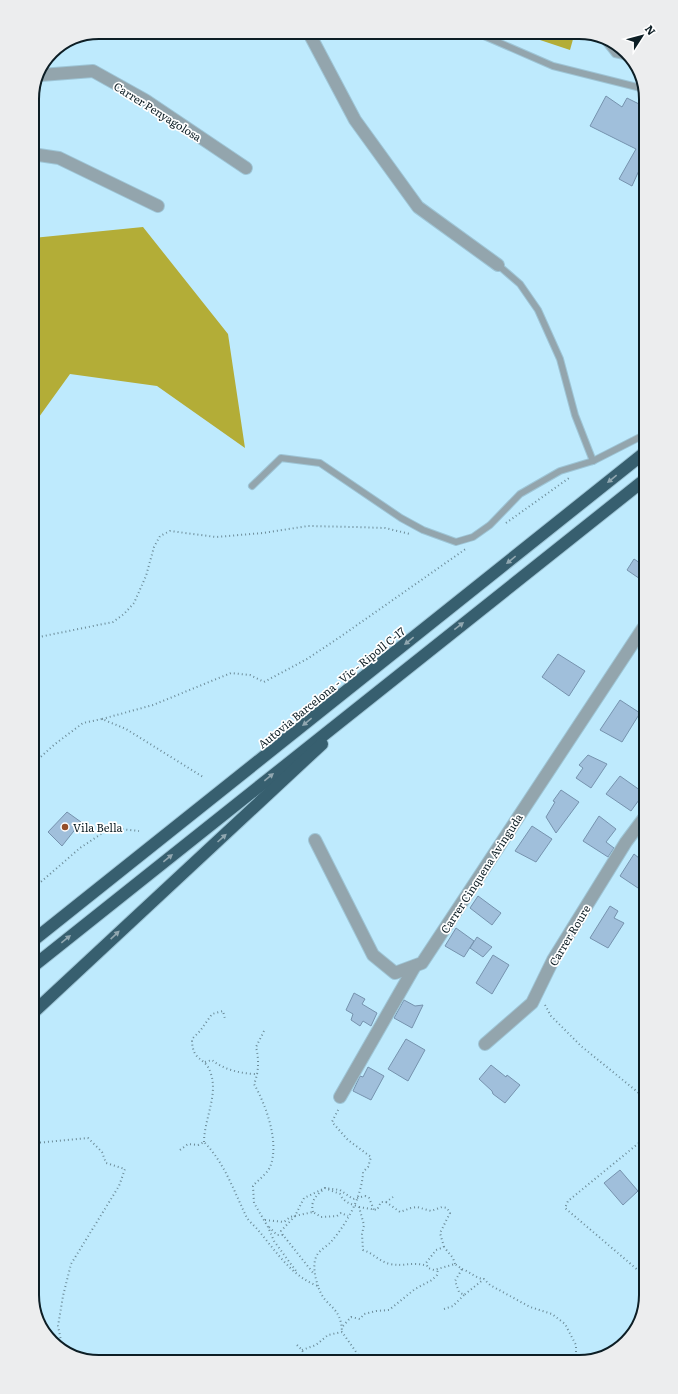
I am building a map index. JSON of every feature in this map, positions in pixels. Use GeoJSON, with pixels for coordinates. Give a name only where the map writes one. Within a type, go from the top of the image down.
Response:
{"type":"FeatureCollection","features":[{"type":"Feature","properties":{"kind":"highway","name":"Autovia Barcelona - Vic - Ripoll C-17"},"geometry":{"type":"LineString","coordinates":[[39,938],[639,456]]}},
{"type":"Feature","properties":{"kind":"highway"},"geometry":{"type":"LineString","coordinates":[[39,962],[378,690],[639,484]]}},
{"type":"Feature","properties":{"kind":"highway"},"geometry":{"type":"LineString","coordinates":[[39,1007],[112,937],[256,807],[378,690]]}},
{"type":"Feature","properties":{"kind":"street"},"geometry":{"type":"LineString","coordinates":[[312,39],[355,120],[418,207],[498,265]]}},
{"type":"Feature","properties":{"kind":"street","name":"Carrer Penyagolosa"},"geometry":{"type":"LineString","coordinates":[[44,75],[93,71],[145,100],[246,168]]}},
{"type":"Feature","properties":{"kind":"street"},"geometry":{"type":"LineString","coordinates":[[39,155],[59,158],[158,206]]}},
{"type":"Feature","properties":{"kind":"street","name":"Carrer Cinquena Avinguda"},"geometry":{"type":"LineString","coordinates":[[315,840],[374,955],[394,973],[422,963],[639,634]]}},
{"type":"Feature","properties":{"kind":"street","name":"Carrer Roure"},"geometry":{"type":"LineString","coordinates":[[485,1044],[532,1003],[553,960],[618,855],[639,825]]}},
{"type":"Feature","properties":{"kind":"street"},"geometry":{"type":"LineString","coordinates":[[340,1097],[415,966]]}},
{"type":"Feature","properties":{"kind":"lane"},"geometry":{"type":"LineString","coordinates":[[491,39],[553,66],[638,87]]}},
{"type":"Feature","properties":{"kind":"lane"},"geometry":{"type":"LineString","coordinates":[[610,48],[615,54],[619,55]]}},
{"type":"Feature","properties":{"kind":"lane"},"geometry":{"type":"LineString","coordinates":[[498,265],[520,284],[538,310],[560,359],[575,415],[593,461]]}},
{"type":"Feature","properties":{"kind":"lane"},"geometry":{"type":"LineString","coordinates":[[252,486],[281,458],[320,463],[401,518],[423,530],[456,542],[473,537],[490,525],[520,494],[560,471],[593,461],[639,438]]}},
{"type":"Feature","properties":{"kind":"path"},"geometry":{"type":"LineString","coordinates":[[500,527],[571,477]]}},
{"type":"Feature","properties":{"kind":"path"},"geometry":{"type":"LineString","coordinates":[[39,637],[113,622],[124,614],[134,603],[146,576],[154,547],[160,536],[170,531],[216,537],[263,533],[308,526],[385,528],[416,535]]}},
{"type":"Feature","properties":{"kind":"path"},"geometry":{"type":"LineString","coordinates":[[39,758],[82,723],[153,705],[231,673],[250,675],[264,682],[306,659],[346,634],[468,548]]}},
{"type":"Feature","properties":{"kind":"path"},"geometry":{"type":"LineString","coordinates":[[102,719],[126,729],[203,777]]}},
{"type":"Feature","properties":{"kind":"path"},"geometry":{"type":"LineString","coordinates":[[39,884],[80,848],[110,828],[139,831]]}},
{"type":"Feature","properties":{"kind":"path"},"geometry":{"type":"LineString","coordinates":[[540,986],[544,1003],[551,1016],[581,1046],[639,1093]]}},
{"type":"Feature","properties":{"kind":"path"},"geometry":{"type":"LineString","coordinates":[[204,1142],[206,1116],[213,1089],[211,1074],[205,1062],[197,1058],[192,1049],[192,1039],[200,1031],[212,1014],[224,1011],[225,1018]]}},
{"type":"Feature","properties":{"kind":"path"},"geometry":{"type":"LineString","coordinates":[[264,1031],[256,1047],[259,1058],[256,1064],[258,1074],[254,1084],[271,1124],[273,1150],[270,1167],[253,1186],[254,1203],[264,1219],[274,1241],[289,1259],[298,1274]]}},
{"type":"Feature","properties":{"kind":"path"},"geometry":{"type":"LineString","coordinates":[[205,1062],[212,1060],[217,1064],[234,1071],[245,1074],[258,1074]]}},
{"type":"Feature","properties":{"kind":"path"},"geometry":{"type":"LineString","coordinates":[[314,1274],[317,1255],[342,1228],[358,1199],[362,1187],[363,1172],[368,1168],[371,1158],[348,1140],[332,1122],[339,1108],[340,1097]]}},
{"type":"Feature","properties":{"kind":"path"},"geometry":{"type":"LineString","coordinates":[[39,1143],[88,1138],[102,1152],[106,1163],[125,1169],[119,1186],[71,1264],[62,1296],[58,1326],[61,1342]]}},
{"type":"Feature","properties":{"kind":"path"},"geometry":{"type":"LineString","coordinates":[[180,1150],[188,1144],[198,1145],[204,1142]]}},
{"type":"Feature","properties":{"kind":"path"},"geometry":{"type":"LineString","coordinates":[[204,1142],[215,1152],[247,1218],[279,1255],[298,1274],[310,1283],[318,1286]]}},
{"type":"Feature","properties":{"kind":"path"},"geometry":{"type":"LineString","coordinates":[[639,1143],[568,1201],[565,1208],[639,1271]]}},
{"type":"Feature","properties":{"kind":"path"},"geometry":{"type":"LineString","coordinates":[[326,1188],[340,1194],[341,1197],[350,1204],[374,1210],[377,1210],[381,1202],[386,1202],[393,1197]]}},
{"type":"Feature","properties":{"kind":"path"},"geometry":{"type":"LineString","coordinates":[[313,1212],[312,1201],[326,1188]]}},
{"type":"Feature","properties":{"kind":"path"},"geometry":{"type":"LineString","coordinates":[[358,1355],[342,1332],[340,1314],[320,1294],[314,1274],[283,1236],[281,1231],[295,1216],[304,1198],[326,1188],[340,1190],[353,1199],[358,1199],[365,1196],[369,1198],[374,1210]]}},
{"type":"Feature","properties":{"kind":"path"},"geometry":{"type":"LineString","coordinates":[[386,1202],[400,1212],[411,1208],[431,1211],[442,1207],[447,1208],[450,1213],[440,1233],[444,1247],[456,1264],[462,1270],[471,1273],[478,1278],[484,1279],[490,1285],[513,1299],[544,1313],[552,1314],[565,1324],[576,1344],[576,1355]]}},
{"type":"Feature","properties":{"kind":"path"},"geometry":{"type":"LineString","coordinates":[[358,1207],[364,1225],[362,1234],[363,1250],[372,1252],[388,1264],[398,1265],[417,1262],[434,1270],[456,1264]]}},
{"type":"Feature","properties":{"kind":"path"},"geometry":{"type":"LineString","coordinates":[[264,1219],[284,1222],[295,1216],[313,1212],[321,1217],[337,1216],[341,1213],[348,1216]]}},
{"type":"Feature","properties":{"kind":"path"},"geometry":{"type":"LineString","coordinates":[[267,1225],[277,1235],[283,1236]]}},
{"type":"Feature","properties":{"kind":"path"},"geometry":{"type":"LineString","coordinates":[[427,1266],[426,1263],[436,1250],[444,1247]]}},
{"type":"Feature","properties":{"kind":"path"},"geometry":{"type":"LineString","coordinates":[[342,1332],[343,1324],[351,1317],[360,1319],[364,1314],[389,1310],[415,1289],[432,1280],[437,1275],[438,1268]]}},
{"type":"Feature","properties":{"kind":"path"},"geometry":{"type":"LineString","coordinates":[[462,1270],[455,1281],[459,1292],[464,1295]]}},
{"type":"Feature","properties":{"kind":"path"},"geometry":{"type":"LineString","coordinates":[[444,1309],[453,1306],[484,1279]]}},
{"type":"Feature","properties":{"kind":"path"},"geometry":{"type":"LineString","coordinates":[[302,1350],[316,1345],[328,1335],[342,1332]]}},
{"type":"Feature","properties":{"kind":"path"},"geometry":{"type":"LineString","coordinates":[[296,1345],[305,1355]]}},
{"type":"Feature","properties":{"kind":"shaded area"},"geometry":{"type":"Polygon","coordinates":[[[537,39],[573,39],[570,50],[537,39]]]}},
{"type":"Feature","properties":{"kind":"shaded area"},"geometry":{"type":"Polygon","coordinates":[[[143,227],[228,334],[245,448],[157,386],[70,374],[39,417],[39,237],[143,227]]]}},
{"type":"Feature","properties":{"kind":"building"},"geometry":{"type":"Polygon","coordinates":[[[606,96],[622,107],[627,98],[639,104],[639,170],[632,186],[619,179],[636,149],[590,126],[606,96]]]}},
{"type":"Feature","properties":{"kind":"building"},"geometry":{"type":"Polygon","coordinates":[[[634,559],[639,562],[639,578],[627,570],[634,559]]]}},
{"type":"Feature","properties":{"kind":"building"},"geometry":{"type":"Polygon","coordinates":[[[558,654],[585,671],[569,696],[542,677],[558,654]]]}},
{"type":"Feature","properties":{"kind":"building"},"geometry":{"type":"Polygon","coordinates":[[[620,700],[639,712],[622,742],[600,730],[620,700]]]}},
{"type":"Feature","properties":{"kind":"building"},"geometry":{"type":"Polygon","coordinates":[[[588,755],[607,764],[591,788],[576,778],[583,768],[579,765],[588,755]]]}},
{"type":"Feature","properties":{"kind":"building"},"geometry":{"type":"Polygon","coordinates":[[[620,776],[639,789],[639,800],[631,811],[606,794],[620,776]]]}},
{"type":"Feature","properties":{"kind":"building"},"geometry":{"type":"Polygon","coordinates":[[[561,790],[579,802],[556,833],[546,817],[555,802],[553,801],[561,790]]]}},
{"type":"Feature","properties":{"kind":"building","name":"Vila Bella"},"geometry":{"type":"Polygon","coordinates":[[[67,812],[81,822],[62,846],[48,832],[67,812]]]}},
{"type":"Feature","properties":{"kind":"building"},"geometry":{"type":"Polygon","coordinates":[[[599,816],[616,829],[606,842],[614,848],[608,857],[583,841],[599,816]]]}},
{"type":"Feature","properties":{"kind":"building"},"geometry":{"type":"Polygon","coordinates":[[[532,826],[552,839],[536,862],[515,851],[532,826]]]}},
{"type":"Feature","properties":{"kind":"building"},"geometry":{"type":"Polygon","coordinates":[[[634,854],[639,858],[638,888],[620,876],[634,854]]]}},
{"type":"Feature","properties":{"kind":"building"},"geometry":{"type":"Polygon","coordinates":[[[478,896],[501,913],[492,925],[470,908],[478,896]]]}},
{"type":"Feature","properties":{"kind":"building"},"geometry":{"type":"Polygon","coordinates":[[[610,906],[618,911],[614,918],[624,923],[608,948],[590,938],[610,906]]]}},
{"type":"Feature","properties":{"kind":"building"},"geometry":{"type":"Polygon","coordinates":[[[456,928],[474,941],[464,957],[445,946],[456,928]]]}},
{"type":"Feature","properties":{"kind":"building"},"geometry":{"type":"Polygon","coordinates":[[[477,937],[492,947],[483,957],[470,948],[477,937]]]}},
{"type":"Feature","properties":{"kind":"building"},"geometry":{"type":"Polygon","coordinates":[[[493,955],[509,965],[492,994],[476,983],[493,955]]]}},
{"type":"Feature","properties":{"kind":"building"},"geometry":{"type":"Polygon","coordinates":[[[354,993],[365,999],[362,1004],[377,1013],[371,1026],[363,1021],[360,1026],[351,1020],[353,1014],[346,1010],[354,993]]]}},
{"type":"Feature","properties":{"kind":"building"},"geometry":{"type":"Polygon","coordinates":[[[404,1000],[415,1006],[423,1005],[412,1028],[394,1018],[404,1000]]]}},
{"type":"Feature","properties":{"kind":"building"},"geometry":{"type":"Polygon","coordinates":[[[406,1039],[425,1050],[408,1081],[388,1069],[406,1039]]]}},
{"type":"Feature","properties":{"kind":"building"},"geometry":{"type":"Polygon","coordinates":[[[491,1065],[506,1077],[507,1075],[520,1085],[505,1103],[493,1094],[492,1091],[479,1079],[491,1065]]]}},
{"type":"Feature","properties":{"kind":"building"},"geometry":{"type":"Polygon","coordinates":[[[368,1067],[384,1076],[371,1100],[353,1091],[360,1076],[363,1077],[368,1067]]]}},
{"type":"Feature","properties":{"kind":"building"},"geometry":{"type":"Polygon","coordinates":[[[620,1170],[638,1191],[623,1205],[604,1183],[620,1170]]]}},
{"type":"Feature","properties":{"kind":"place","name":"Vila Bella"},"geometry":{"type":"Point","coordinates":[65,827]}}]}
